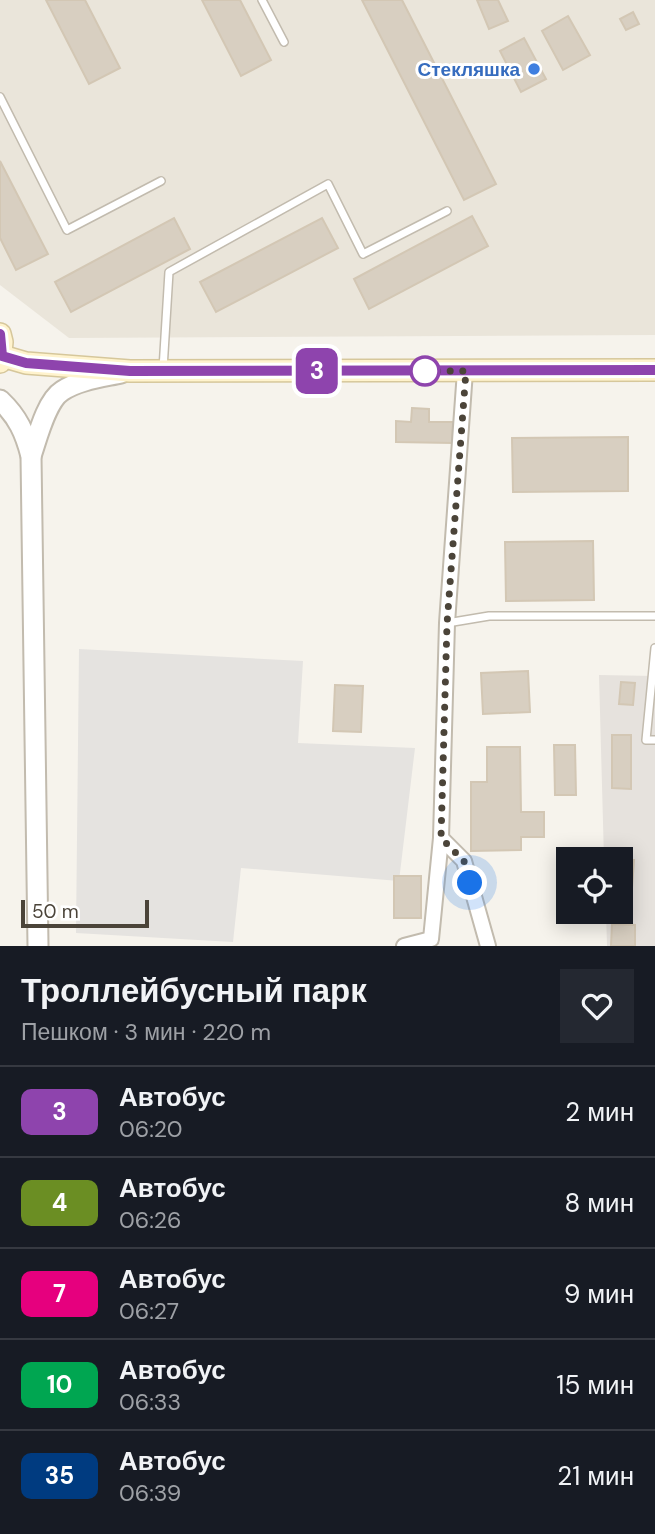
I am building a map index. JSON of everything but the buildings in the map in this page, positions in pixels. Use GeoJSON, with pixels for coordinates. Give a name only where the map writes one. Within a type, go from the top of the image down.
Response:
{"type":"FeatureCollection","features":[{"type":"Feature","properties":{"kind":"main road"},"geometry":{"type":"LineString","coordinates":[[1,351],[26,363],[130,371],[655,370]]}},
{"type":"Feature","properties":{"kind":"street"},"geometry":{"type":"LineString","coordinates":[[31,456],[42,424],[54,400],[62,391],[96,378],[130,371]]}},
{"type":"Feature","properties":{"kind":"street"},"geometry":{"type":"LineString","coordinates":[[404,946],[430,939],[441,838],[447,624],[466,371]]}},
{"type":"Feature","properties":{"kind":"street"},"geometry":{"type":"LineString","coordinates":[[0,400],[14,412],[24,430],[31,456],[38,946]]}},
{"type":"Feature","properties":{"kind":"street"},"geometry":{"type":"LineString","coordinates":[[441,838],[464,861],[488,946]]}},
{"type":"Feature","properties":{"kind":"lane"},"geometry":{"type":"LineString","coordinates":[[262,0],[284,42]]}},
{"type":"Feature","properties":{"kind":"lane"},"geometry":{"type":"LineString","coordinates":[[0,97],[67,230],[161,181]]}},
{"type":"Feature","properties":{"kind":"lane"},"geometry":{"type":"LineString","coordinates":[[163,371],[169,272],[328,184],[363,254],[447,211]]}},
{"type":"Feature","properties":{"kind":"lane"},"geometry":{"type":"LineString","coordinates":[[447,624],[489,615],[655,616]]}},
{"type":"Feature","properties":{"kind":"lane"},"geometry":{"type":"LineString","coordinates":[[655,648],[646,740],[655,740]]}},
{"type":"Feature","properties":{"kind":"shaded area"},"geometry":{"type":"Polygon","coordinates":[[[0,0],[655,0],[655,335],[69,338],[0,285],[0,0]]]}},
{"type":"Feature","properties":{"kind":"shaded area"},"geometry":{"type":"Polygon","coordinates":[[[79,649],[303,661],[298,743],[415,748],[399,881],[241,868],[233,942],[76,933],[79,649]]]}},
{"type":"Feature","properties":{"kind":"shaded area"},"geometry":{"type":"Polygon","coordinates":[[[599,675],[655,676],[655,946],[607,946],[606,924],[633,924],[633,847],[604,847],[599,675]]]}},
{"type":"Feature","properties":{"kind":"bus line","name":"3"},"geometry":{"type":"LineString","coordinates":[[0,334],[2,356],[26,363],[130,371],[655,370]]}},
{"type":"Feature","properties":{"kind":"place","name":"Стекляшка"},"geometry":{"type":"Point","coordinates":[534,69]}},
{"type":"Feature","properties":{"kind":"route"},"geometry":{"type":"LineString","coordinates":[[425,371],[466,371],[447,624],[441,838],[464,861],[470,883]]}}]}
